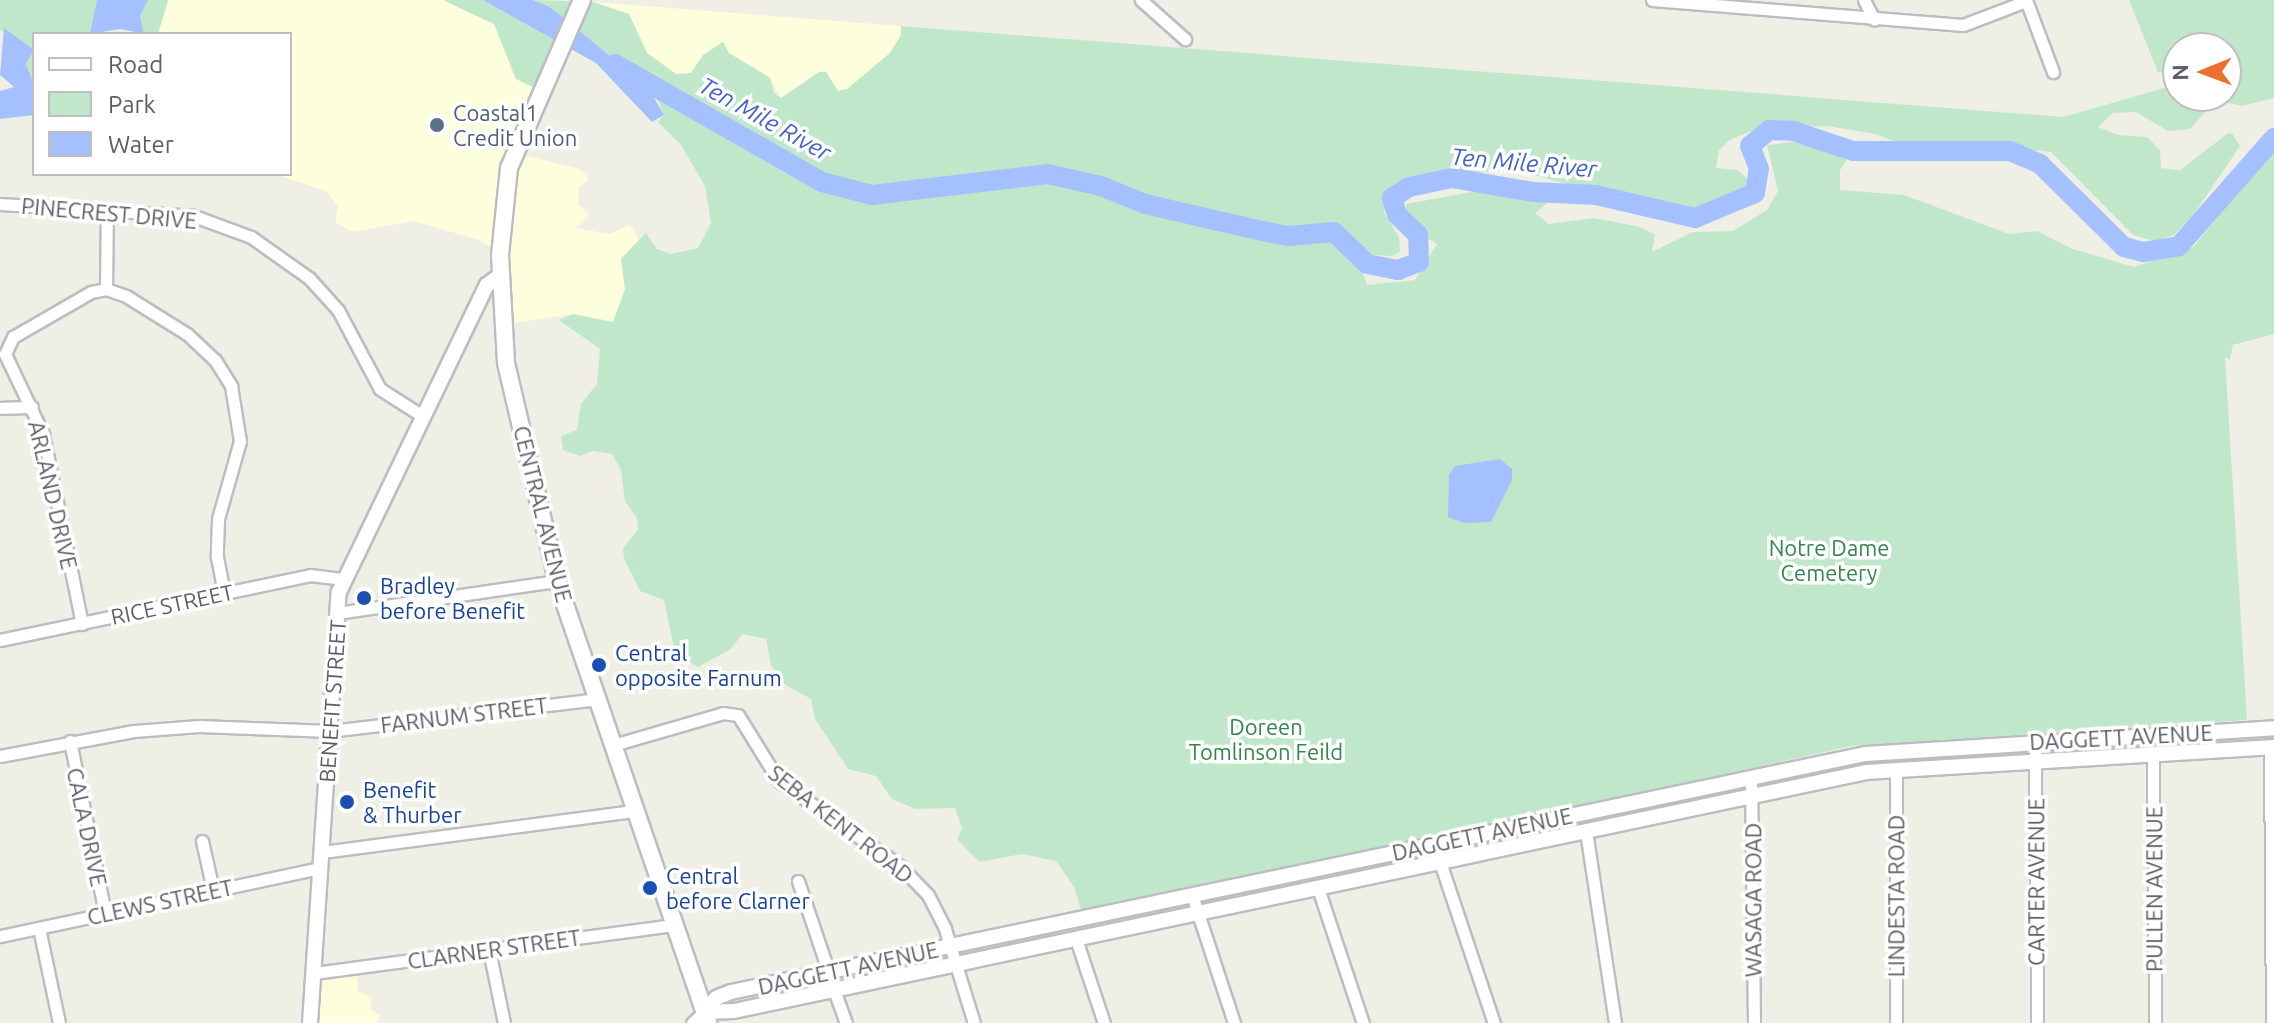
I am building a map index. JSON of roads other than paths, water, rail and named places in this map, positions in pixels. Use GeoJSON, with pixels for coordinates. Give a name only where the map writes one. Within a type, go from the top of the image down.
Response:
{"type":"FeatureCollection","features":[{"type":"Feature","properties":{"kind":"main road","name":"CENTRAL AVENUE"},"geometry":{"type":"LineString","coordinates":[[579,6],[509,168],[500,222],[506,363],[557,581],[674,925],[701,1019]]}},
{"type":"Feature","properties":{"kind":"street"},"geometry":{"type":"LineString","coordinates":[[1141,0],[1185,39]]}},
{"type":"Feature","properties":{"kind":"street"},"geometry":{"type":"LineString","coordinates":[[1652,0],[1963,25],[2026,0],[2053,72]]}},
{"type":"Feature","properties":{"kind":"street"},"geometry":{"type":"LineString","coordinates":[[1864,0],[1874,20]]}},
{"type":"Feature","properties":{"kind":"street","name":"PINECREST DRIVE"},"geometry":{"type":"LineString","coordinates":[[0,204],[194,216],[251,237],[281,255],[338,310],[380,389],[421,415]]}},
{"type":"Feature","properties":{"kind":"street"},"geometry":{"type":"LineString","coordinates":[[107,210],[106,289],[126,296],[201,345],[231,386],[240,441],[218,519],[217,557],[224,593]]}},
{"type":"Feature","properties":{"kind":"street","name":"BENEFIT STREET"},"geometry":{"type":"LineString","coordinates":[[310,1023],[337,613],[344,579],[421,415],[487,285],[501,275]]}},
{"type":"Feature","properties":{"kind":"street","name":"ARLAND DRIVE"},"geometry":{"type":"LineString","coordinates":[[82,624],[43,434],[32,407],[8,365],[8,344],[66,302],[106,289]]}},
{"type":"Feature","properties":{"kind":"street"},"geometry":{"type":"LineString","coordinates":[[0,408],[32,407]]}},
{"type":"Feature","properties":{"kind":"street","name":"RICE STREET"},"geometry":{"type":"LineString","coordinates":[[0,640],[319,574],[344,579]]}},
{"type":"Feature","properties":{"kind":"street"},"geometry":{"type":"LineString","coordinates":[[337,613],[557,581]]}},
{"type":"Feature","properties":{"kind":"street","name":"FARNUM STREET"},"geometry":{"type":"LineString","coordinates":[[0,756],[70,741],[199,726],[330,731],[597,699]]}},
{"type":"Feature","properties":{"kind":"street","name":"SEBA KENT ROAD"},"geometry":{"type":"LineString","coordinates":[[613,745],[723,713],[738,715],[779,781],[913,877],[938,913],[974,1023]]}},
{"type":"Feature","properties":{"kind":"street","name":"DAGGETT AVENUE"},"geometry":{"type":"LineString","coordinates":[[701,1019],[722,995],[1877,752],[2274,728]]}},
{"type":"Feature","properties":{"kind":"street","name":"CALA DRIVE"},"geometry":{"type":"LineString","coordinates":[[70,741],[105,913]]}},
{"type":"Feature","properties":{"kind":"street","name":"CARTER AVENUE"},"geometry":{"type":"LineString","coordinates":[[2035,742],[2037,1023]]}},
{"type":"Feature","properties":{"kind":"street"},"geometry":{"type":"LineString","coordinates":[[2272,747],[2272,1023]]}},
{"type":"Feature","properties":{"kind":"street","name":"DAGGETT AVENUE"},"geometry":{"type":"LineString","coordinates":[[701,1019],[1752,796],[1896,769],[2272,747]]}},
{"type":"Feature","properties":{"kind":"street","name":"PULLEN AVENUE"},"geometry":{"type":"LineString","coordinates":[[2153,755],[2155,1023]]}},
{"type":"Feature","properties":{"kind":"street","name":"LINDESTA ROAD"},"geometry":{"type":"LineString","coordinates":[[1896,769],[1896,1023]]}},
{"type":"Feature","properties":{"kind":"street","name":"WASAGA ROAD"},"geometry":{"type":"LineString","coordinates":[[1751,777],[1754,1023]]}},
{"type":"Feature","properties":{"kind":"street"},"geometry":{"type":"LineString","coordinates":[[322,852],[635,811]]}},
{"type":"Feature","properties":{"kind":"street"},"geometry":{"type":"LineString","coordinates":[[1586,831],[1615,1023]]}},
{"type":"Feature","properties":{"kind":"street"},"geometry":{"type":"LineString","coordinates":[[202,841],[213,890]]}},
{"type":"Feature","properties":{"kind":"street"},"geometry":{"type":"LineString","coordinates":[[1434,844],[1494,1023]]}},
{"type":"Feature","properties":{"kind":"street","name":"CLEWS STREET"},"geometry":{"type":"LineString","coordinates":[[0,936],[321,868]]}},
{"type":"Feature","properties":{"kind":"street"},"geometry":{"type":"LineString","coordinates":[[798,881],[829,973]]}},
{"type":"Feature","properties":{"kind":"street"},"geometry":{"type":"LineString","coordinates":[[1318,888],[1363,1023]]}},
{"type":"Feature","properties":{"kind":"street"},"geometry":{"type":"LineString","coordinates":[[1192,895],[1234,1023]]}},
{"type":"Feature","properties":{"kind":"street","name":"CLARNER STREET"},"geometry":{"type":"LineString","coordinates":[[314,973],[674,925]]}},
{"type":"Feature","properties":{"kind":"street"},"geometry":{"type":"LineString","coordinates":[[39,928],[59,1023]]}},
{"type":"Feature","properties":{"kind":"street"},"geometry":{"type":"LineString","coordinates":[[1076,939],[1104,1023]]}},
{"type":"Feature","properties":{"kind":"street"},"geometry":{"type":"LineString","coordinates":[[489,950],[504,1023]]}},
{"type":"Feature","properties":{"kind":"street"},"geometry":{"type":"LineString","coordinates":[[834,990],[846,1023]]}},
{"type":"Feature","properties":{"kind":"water"},"geometry":{"type":"Polygon","coordinates":[[[97,0],[148,0],[140,16],[144,32],[120,29],[90,32],[97,0]]]}},
{"type":"Feature","properties":{"kind":"water"},"geometry":{"type":"Polygon","coordinates":[[[483,0],[533,0],[550,7],[648,87],[664,115],[652,122],[596,63],[483,0]]]}},
{"type":"Feature","properties":{"kind":"water"},"geometry":{"type":"Polygon","coordinates":[[[4,28],[32,49],[26,64],[32,80],[32,115],[0,119],[0,91],[14,87],[0,75],[4,28]]]}},
{"type":"Feature","properties":{"kind":"water"},"geometry":{"type":"Polygon","coordinates":[[[1500,459],[1512,469],[1512,480],[1491,522],[1464,523],[1448,517],[1449,475],[1455,466],[1500,459]]]}},
{"type":"Feature","properties":{"kind":"waterway","name":"Ten Mile River"},"geometry":{"type":"LineString","coordinates":[[615,64],[822,182],[872,195],[1048,174],[1101,186],[1145,204],[1262,231],[1288,236],[1334,232],[1367,264],[1398,270],[1419,262],[1418,235],[1397,215],[1392,198],[1409,187],[1452,178],[1533,192],[1596,195],[1695,218],[1755,193],[1759,169],[1750,146],[1769,130],[1793,131],[1853,151],[2010,151],[2040,164],[2124,247],[2143,252],[2179,246],[2274,138]]}},
{"type":"Feature","properties":{"kind":"place","name":"Coastal1 Credit Union"},"geometry":{"type":"Point","coordinates":[437,125]}},
{"type":"Feature","properties":{"kind":"place","name":"Bradley before Benefit"},"geometry":{"type":"Point","coordinates":[364,598]}},
{"type":"Feature","properties":{"kind":"place","name":"Central opposite Farnum"},"geometry":{"type":"Point","coordinates":[599,665]}},
{"type":"Feature","properties":{"kind":"place","name":"Benefit & Thurber"},"geometry":{"type":"Point","coordinates":[347,802]}},
{"type":"Feature","properties":{"kind":"place","name":"Central before Clarner"},"geometry":{"type":"Point","coordinates":[650,888]}},
{"type":"Feature","properties":{"kind":"park label","name":"Notre Dame Cemetery"},"geometry":{"type":"Point","coordinates":[1829,560]}},
{"type":"Feature","properties":{"kind":"park label","name":"Doreen Tomlinson Feild"},"geometry":{"type":"Point","coordinates":[1266,738]}}]}
